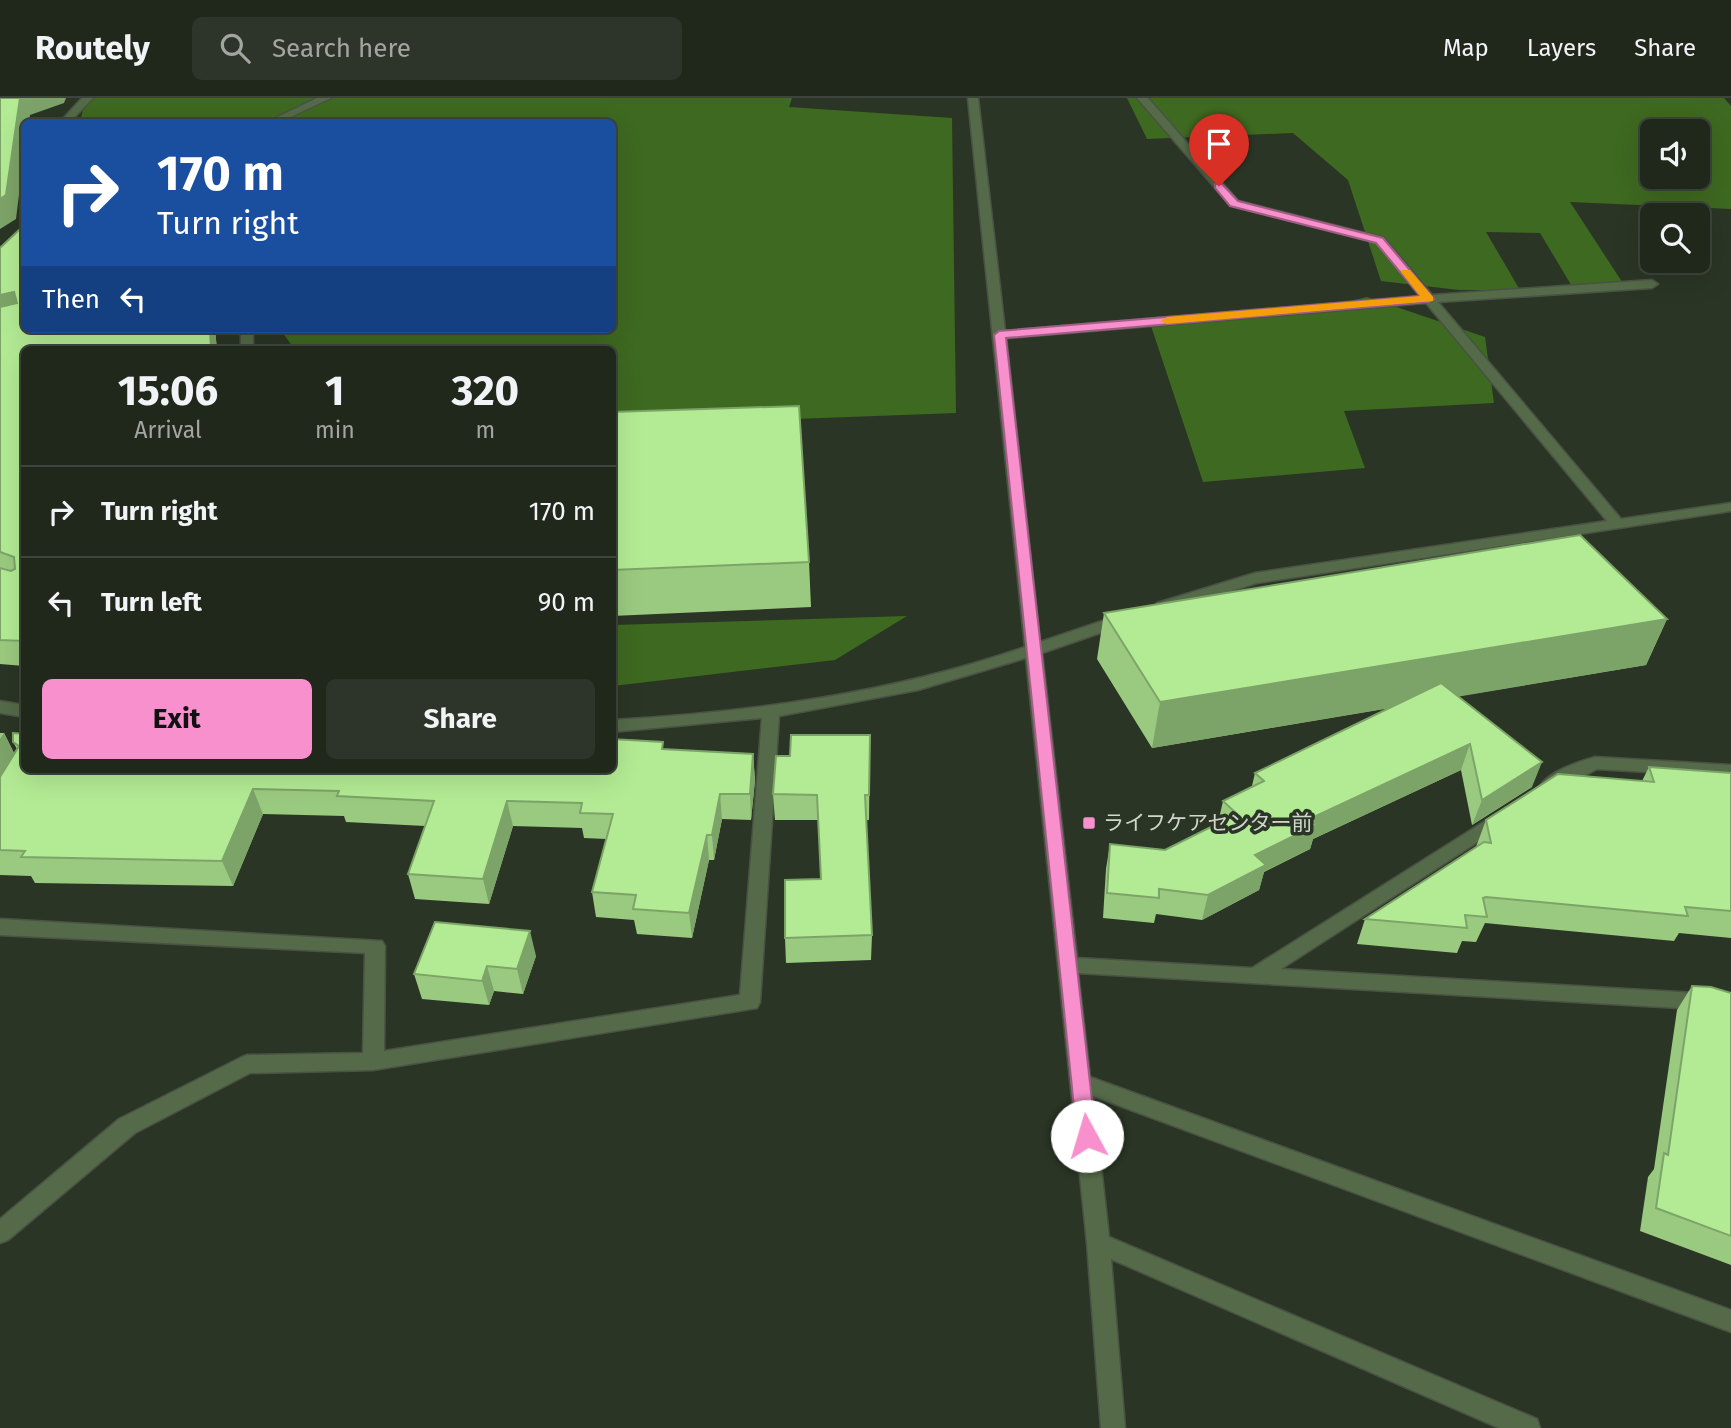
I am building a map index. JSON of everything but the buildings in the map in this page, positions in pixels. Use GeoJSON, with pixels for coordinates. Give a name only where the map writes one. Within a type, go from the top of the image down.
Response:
{"type":"FeatureCollection","features":[{"type":"Feature","properties":{"kind":"street"},"geometry":{"type":"LineString","coordinates":[[68,119],[88,98]]}},
{"type":"Feature","properties":{"kind":"street"},"geometry":{"type":"LineString","coordinates":[[279,119],[326,98]]}},
{"type":"Feature","properties":{"kind":"street"},"geometry":{"type":"LineString","coordinates":[[973,98],[1069,965],[1098,1243],[1112,1428]]}},
{"type":"Feature","properties":{"kind":"street"},"geometry":{"type":"LineString","coordinates":[[1142,98],[1234,204],[1380,240],[1618,524]]}},
{"type":"Feature","properties":{"kind":"street"},"geometry":{"type":"LineString","coordinates":[[999,335],[1429,299],[1652,284]]}},
{"type":"Feature","properties":{"kind":"street"},"geometry":{"type":"LineString","coordinates":[[616,726],[771,713],[961,673],[1255,578],[1731,507]]}},
{"type":"Feature","properties":{"kind":"street"},"geometry":{"type":"LineString","coordinates":[[0,707],[21,710]]}},
{"type":"Feature","properties":{"kind":"street"},"geometry":{"type":"LineString","coordinates":[[0,1233],[127,1126],[247,1064],[373,1060],[750,1002],[771,713]]}},
{"type":"Feature","properties":{"kind":"street"},"geometry":{"type":"LineString","coordinates":[[1538,794],[1573,772],[1595,764],[1731,771]]}},
{"type":"Feature","properties":{"kind":"street"},"geometry":{"type":"LineString","coordinates":[[1256,975],[1514,809]]}},
{"type":"Feature","properties":{"kind":"street"},"geometry":{"type":"LineString","coordinates":[[0,927],[375,946],[373,1060]]}},
{"type":"Feature","properties":{"kind":"street"},"geometry":{"type":"LineString","coordinates":[[1069,965],[1731,1003]]}},
{"type":"Feature","properties":{"kind":"street"},"geometry":{"type":"LineString","coordinates":[[1081,1083],[1731,1321]]}},
{"type":"Feature","properties":{"kind":"street"},"geometry":{"type":"LineString","coordinates":[[1098,1243],[1528,1428]]}},
{"type":"Feature","properties":{"kind":"green space"},"geometry":{"type":"Polygon","coordinates":[[[86,98],[792,98],[789,107],[952,118],[956,413],[616,426],[616,346],[292,346],[283,333],[616,333],[616,119],[81,119],[86,98]]]}},
{"type":"Feature","properties":{"kind":"green space"},"geometry":{"type":"Polygon","coordinates":[[[1127,98],[1724,98],[1731,106],[1731,209],[1710,208],[1710,203],[1640,205],[1570,202],[1626,288],[1573,288],[1540,233],[1486,232],[1520,290],[1459,290],[1381,281],[1348,180],[1293,133],[1147,139],[1127,98]]]}},
{"type":"Feature","properties":{"kind":"green space"},"geometry":{"type":"Polygon","coordinates":[[[1367,297],[1485,337],[1494,403],[1344,411],[1365,468],[1203,482],[1151,326],[1292,314],[1367,297]]]}},
{"type":"Feature","properties":{"kind":"green space"},"geometry":{"type":"Polygon","coordinates":[[[907,616],[835,660],[616,686],[616,625],[907,616]]]}},
{"type":"Feature","properties":{"kind":"slow traffic"},"geometry":{"type":"LineString","coordinates":[[1167,321],[1429,299],[1406,272]]}},
{"type":"Feature","properties":{"kind":"place","name":"ライフケアセンター前"},"geometry":{"type":"Point","coordinates":[1089,823]}},
{"type":"Feature","properties":{"kind":"route"},"geometry":{"type":"LineString","coordinates":[[1087,1136],[999,335],[1429,299],[1380,240],[1234,204],[1219,186]]}}]}
